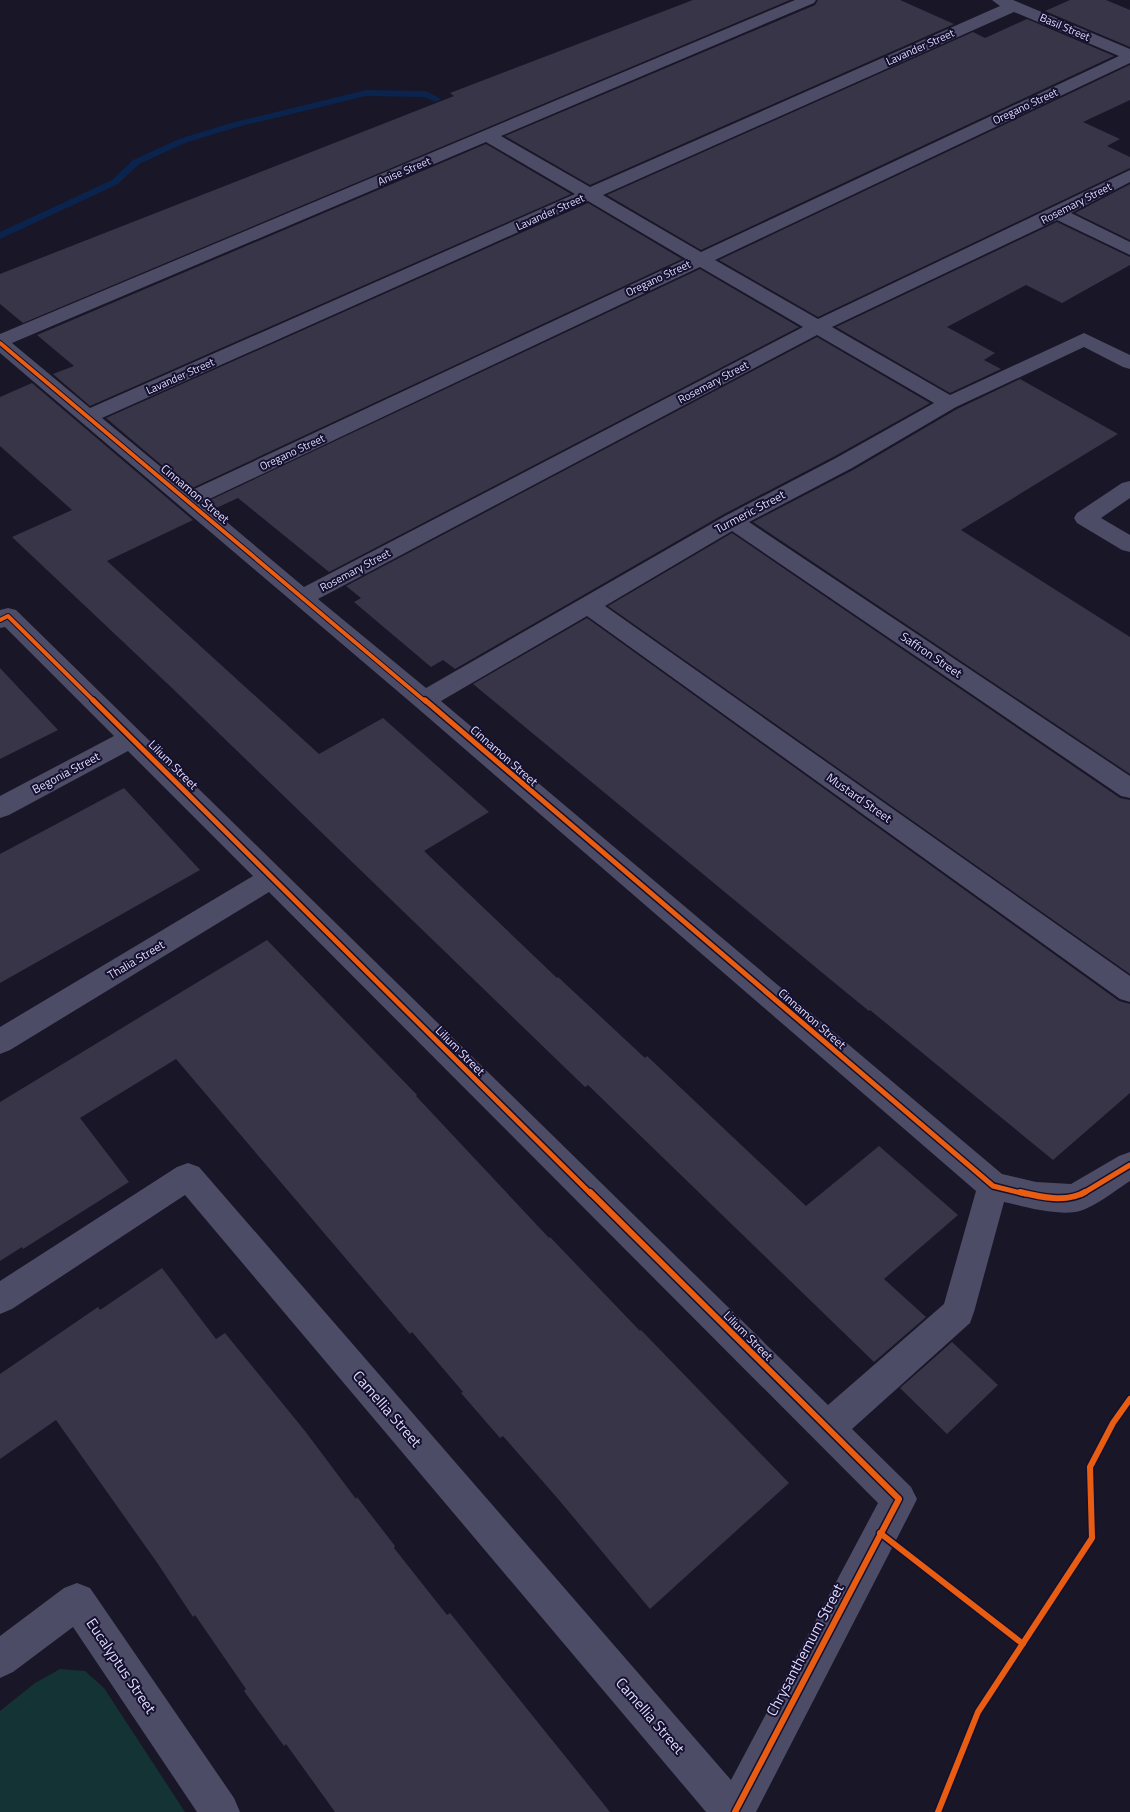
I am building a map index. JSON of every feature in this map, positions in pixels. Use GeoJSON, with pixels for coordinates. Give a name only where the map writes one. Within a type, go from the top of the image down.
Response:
{"type":"FeatureCollection","features":[{"type":"Feature","properties":{"kind":"street","name":"Anise Street"},"geometry":{"type":"LineString","coordinates":[[0,342],[808,0]]}},
{"type":"Feature","properties":{"kind":"street","name":"Basil Street"},"geometry":{"type":"LineString","coordinates":[[1006,3],[1130,56]]}},
{"type":"Feature","properties":{"kind":"street","name":"Lavander Street"},"geometry":{"type":"LineString","coordinates":[[87,417],[589,195],[1006,3]]}},
{"type":"Feature","properties":{"kind":"street","name":"Oregano Street"},"geometry":{"type":"LineString","coordinates":[[188,501],[1130,56]]}},
{"type":"Feature","properties":{"kind":"street"},"geometry":{"type":"LineString","coordinates":[[488,136],[949,402]]}},
{"type":"Feature","properties":{"kind":"street","name":"Rosemary Street"},"geometry":{"type":"LineString","coordinates":[[301,598],[819,326],[1057,213],[1130,175]]}},
{"type":"Feature","properties":{"kind":"street"},"geometry":{"type":"LineString","coordinates":[[1057,213],[1130,249]]}},
{"type":"Feature","properties":{"kind":"street","name":"Turmeric Street"},"geometry":{"type":"LineString","coordinates":[[424,700],[733,521],[844,464],[949,402],[1084,339],[1130,363]]}},
{"type":"Feature","properties":{"kind":"street","name":"Cinnamon Street"},"geometry":{"type":"LineString","coordinates":[[0,342],[424,700],[992,1186]]}},
{"type":"Feature","properties":{"kind":"street"},"geometry":{"type":"LineString","coordinates":[[1130,488],[1085,518],[1130,545]]}},
{"type":"Feature","properties":{"kind":"street","name":"Saffron Street"},"geometry":{"type":"LineString","coordinates":[[733,521],[1130,789]]}},
{"type":"Feature","properties":{"kind":"street","name":"Mustard Street"},"geometry":{"type":"LineString","coordinates":[[588,605],[1130,991]]}},
{"type":"Feature","properties":{"kind":"street","name":"Lilium Street"},"geometry":{"type":"LineString","coordinates":[[4,618],[132,738],[899,1499]]}},
{"type":"Feature","properties":{"kind":"street","name":"Begonia Street"},"geometry":{"type":"LineString","coordinates":[[0,808],[132,738]]}},
{"type":"Feature","properties":{"kind":"street","name":"Thalia Street"},"geometry":{"type":"LineString","coordinates":[[0,1042],[271,878]]}},
{"type":"Feature","properties":{"kind":"street"},"geometry":{"type":"LineString","coordinates":[[827,1429],[958,1312],[992,1186],[1036,1196],[1075,1198],[1130,1165]]}},
{"type":"Feature","properties":{"kind":"street","name":"Camellia Street"},"geometry":{"type":"LineString","coordinates":[[0,1299],[188,1176],[733,1812]]}},
{"type":"Feature","properties":{"kind":"street","name":"Chrysanthemum Street"},"geometry":{"type":"LineString","coordinates":[[733,1812],[899,1499]]}},
{"type":"Feature","properties":{"kind":"street","name":"Eucalyptus Street"},"geometry":{"type":"LineString","coordinates":[[0,1659],[77,1600],[220,1812]]}},
{"type":"Feature","properties":{"kind":"green space"},"geometry":{"type":"Polygon","coordinates":[[[60,1669],[85,1671],[104,1688],[185,1812],[0,1812],[0,1711],[35,1683],[60,1669]]]}},
{"type":"Feature","properties":{"kind":"building"},"geometry":{"type":"Polygon","coordinates":[[[693,0],[790,0],[23,323],[0,304],[0,274],[454,96],[450,93],[693,0]]]}},
{"type":"Feature","properties":{"kind":"building"},"geometry":{"type":"Polygon","coordinates":[[[818,0],[900,0],[954,24],[590,185],[505,136],[815,5],[818,0]]]}},
{"type":"Feature","properties":{"kind":"building"},"geometry":{"type":"Polygon","coordinates":[[[1070,0],[1106,0],[1130,10],[1130,47],[1045,11],[1070,0]]]}},
{"type":"Feature","properties":{"kind":"building"},"geometry":{"type":"Polygon","coordinates":[[[1027,19],[1114,56],[701,250],[607,195],[973,32],[985,38],[1027,19]]]}},
{"type":"Feature","properties":{"kind":"building"},"geometry":{"type":"Polygon","coordinates":[[[1130,65],[1130,100],[1083,122],[1120,139],[1107,146],[1130,157],[1130,168],[818,317],[719,260],[1130,65]]]}},
{"type":"Feature","properties":{"kind":"building"},"geometry":{"type":"Polygon","coordinates":[[[486,144],[571,194],[90,406],[53,374],[74,366],[37,335],[486,144]]]}},
{"type":"Feature","properties":{"kind":"building"},"geometry":{"type":"Polygon","coordinates":[[[1130,184],[1130,240],[1075,213],[1130,184]]]}},
{"type":"Feature","properties":{"kind":"building"},"geometry":{"type":"Polygon","coordinates":[[[588,203],[682,259],[190,489],[106,418],[588,203]]]}},
{"type":"Feature","properties":{"kind":"building"},"geometry":{"type":"Polygon","coordinates":[[[1057,222],[1130,257],[1130,265],[1062,303],[1026,285],[947,327],[995,353],[984,360],[1001,369],[950,393],[836,327],[1057,222]]]}},
{"type":"Feature","properties":{"kind":"building"},"geometry":{"type":"Polygon","coordinates":[[[700,269],[799,327],[329,572],[238,498],[214,509],[206,502],[700,269]]]}},
{"type":"Feature","properties":{"kind":"building"},"geometry":{"type":"Polygon","coordinates":[[[817,337],[930,403],[835,456],[724,514],[455,669],[443,660],[431,667],[354,602],[361,598],[346,586],[817,337]]]}},
{"type":"Feature","properties":{"kind":"building"},"geometry":{"type":"Polygon","coordinates":[[[1020,379],[1118,434],[961,530],[1130,637],[1130,774],[753,522],[853,470],[957,409],[1020,379]]]}},
{"type":"Feature","properties":{"kind":"building"},"geometry":{"type":"Polygon","coordinates":[[[32,383],[193,520],[107,561],[319,754],[383,718],[489,812],[424,851],[557,978],[645,1058],[647,1056],[806,1206],[879,1146],[958,1215],[884,1279],[926,1317],[874,1362],[588,1085],[585,1087],[172,688],[12,537],[72,510],[0,446],[0,397],[32,383]]]}},
{"type":"Feature","properties":{"kind":"building"},"geometry":{"type":"Polygon","coordinates":[[[732,533],[1120,798],[1130,800],[1130,974],[608,606],[732,533]]]}},
{"type":"Feature","properties":{"kind":"building"},"geometry":{"type":"Polygon","coordinates":[[[587,618],[1119,1001],[1130,1004],[1130,1093],[1053,1160],[842,989],[473,684],[587,618]]]}},
{"type":"Feature","properties":{"kind":"building"},"geometry":{"type":"Polygon","coordinates":[[[0,668],[58,730],[0,759],[0,668]]]}},
{"type":"Feature","properties":{"kind":"building"},"geometry":{"type":"Polygon","coordinates":[[[124,788],[200,870],[0,983],[0,854],[124,788]]]}},
{"type":"Feature","properties":{"kind":"building"},"geometry":{"type":"Polygon","coordinates":[[[267,940],[417,1095],[549,1238],[789,1483],[650,1609],[559,1500],[503,1436],[500,1438],[412,1332],[410,1334],[176,1059],[80,1118],[129,1182],[23,1249],[22,1247],[0,1261],[0,1102],[267,940]]]}},
{"type":"Feature","properties":{"kind":"building"},"geometry":{"type":"Polygon","coordinates":[[[162,1268],[216,1339],[225,1333],[305,1431],[356,1499],[357,1497],[395,1546],[394,1548],[447,1615],[450,1613],[610,1812],[335,1812],[286,1744],[284,1746],[244,1691],[246,1689],[195,1615],[193,1617],[158,1564],[56,1420],[0,1459],[0,1374],[98,1307],[100,1310],[162,1268]]]}},
{"type":"Feature","properties":{"kind":"building"},"geometry":{"type":"Polygon","coordinates":[[[952,1342],[998,1385],[947,1434],[900,1388],[952,1342]]]}},
{"type":"Feature","properties":{"kind":"waterway"},"geometry":{"type":"LineString","coordinates":[[0,236],[115,182],[136,162],[182,141],[234,125],[366,93],[426,94],[436,99]]}},
{"type":"Feature","properties":{"kind":"cycle path"},"geometry":{"type":"LineString","coordinates":[[0,343],[424,700],[993,1186],[1036,1196],[1075,1198],[1130,1165]]}},
{"type":"Feature","properties":{"kind":"cycle path"},"geometry":{"type":"LineString","coordinates":[[0,620],[8,616],[899,1499],[735,1812]]}},
{"type":"Feature","properties":{"kind":"cycle path"},"geometry":{"type":"LineString","coordinates":[[938,1812],[978,1712],[1092,1538],[1090,1467],[1113,1423],[1130,1399]]}},
{"type":"Feature","properties":{"kind":"cycle path"},"geometry":{"type":"LineString","coordinates":[[880,1533],[1023,1644]]}}]}
